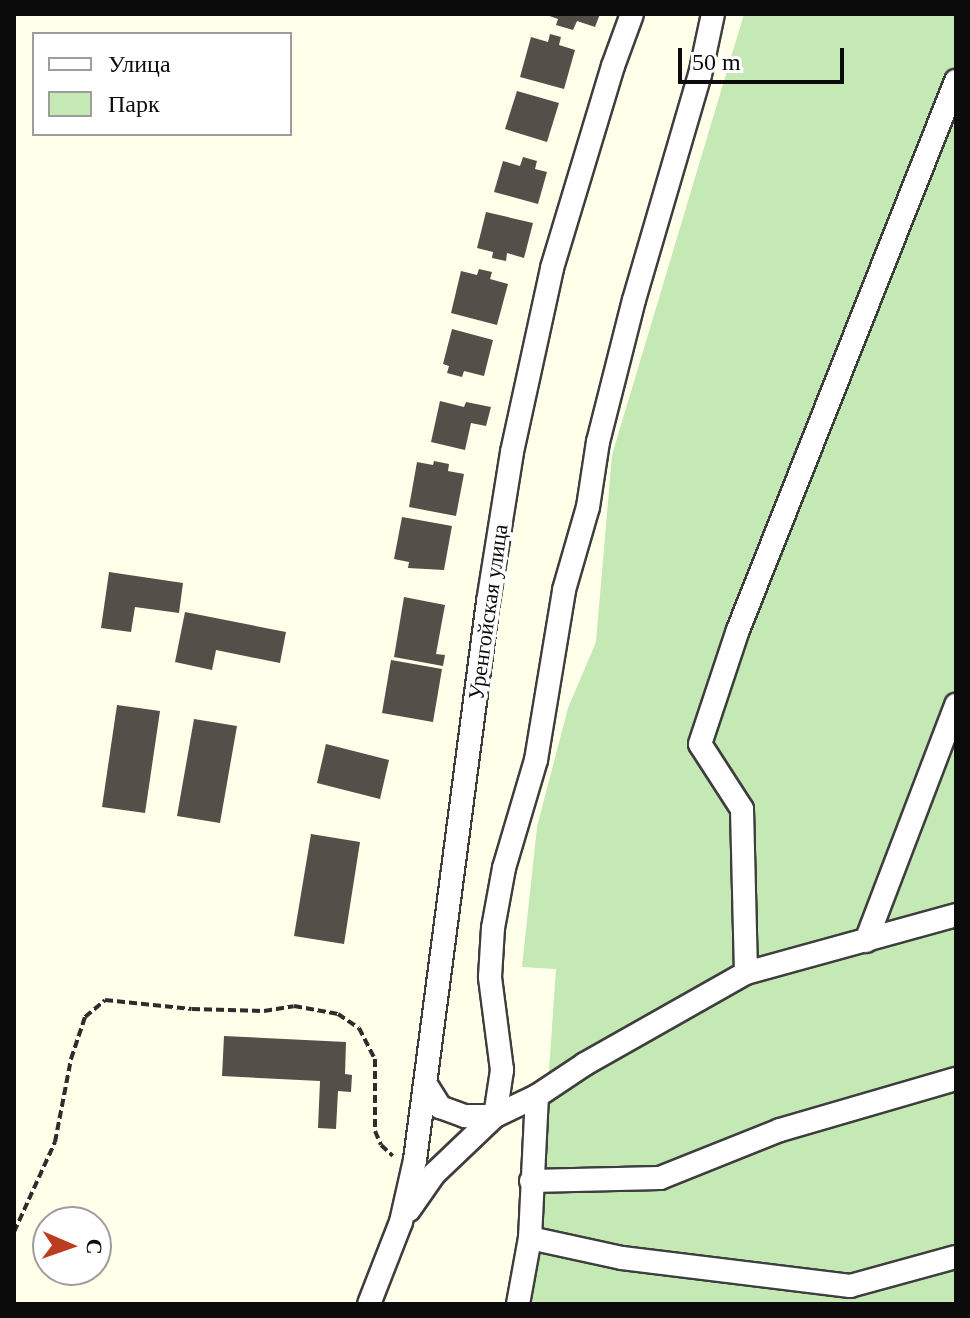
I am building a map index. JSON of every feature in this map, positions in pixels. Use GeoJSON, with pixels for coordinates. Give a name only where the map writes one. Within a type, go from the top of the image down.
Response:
{"type":"FeatureCollection","features":[{"type":"Feature","properties":{"kind":"street","name":"Уренгойская улица"},"geometry":{"type":"LineString","coordinates":[[401,1222],[427,1086],[488,602],[512,452],[552,268],[632,14]]}},
{"type":"Feature","properties":{"kind":"street"},"geometry":{"type":"LineString","coordinates":[[495,1116],[502,1070],[500,1033],[490,977],[493,928],[504,868],[536,760],[564,590],[588,507],[598,442],[634,300],[700,75],[713,14]]}},
{"type":"Feature","properties":{"kind":"street"},"geometry":{"type":"LineString","coordinates":[[746,973],[742,809],[700,744],[743,616],[956,81]]}},
{"type":"Feature","properties":{"kind":"street"},"geometry":{"type":"LineString","coordinates":[[866,941],[956,705]]}},
{"type":"Feature","properties":{"kind":"street"},"geometry":{"type":"LineString","coordinates":[[369,1304],[401,1222],[434,1174],[495,1116],[537,1096],[585,1064],[746,973],[956,915]]}},
{"type":"Feature","properties":{"kind":"street"},"geometry":{"type":"LineString","coordinates":[[531,1181],[660,1178],[780,1130],[956,1079]]}},
{"type":"Feature","properties":{"kind":"street"},"geometry":{"type":"LineString","coordinates":[[427,1086],[440,1107],[465,1116],[495,1116]]}},
{"type":"Feature","properties":{"kind":"street"},"geometry":{"type":"LineString","coordinates":[[518,1304],[530,1238],[537,1096]]}},
{"type":"Feature","properties":{"kind":"street"},"geometry":{"type":"LineString","coordinates":[[530,1238],[622,1258],[850,1286],[956,1257]]}},
{"type":"Feature","properties":{"kind":"path"},"geometry":{"type":"LineString","coordinates":[[14,1232],[55,1142],[71,1059],[85,1017],[105,1000],[264,1011],[294,1006],[338,1014],[359,1028],[375,1059],[375,1131],[381,1145],[393,1156],[415,1160]]}},
{"type":"Feature","properties":{"kind":"green space"},"geometry":{"type":"Polygon","coordinates":[[[744,14],[956,14],[956,1304],[523,1304],[535,1274],[556,969],[522,967],[537,827],[568,708],[596,642],[612,455],[744,14]]]}},
{"type":"Feature","properties":{"kind":"building"},"geometry":{"type":"Polygon","coordinates":[[[544,14],[600,14],[595,27],[577,21],[573,30],[556,25],[558,19],[544,14]]]}},
{"type":"Feature","properties":{"kind":"building"},"geometry":{"type":"Polygon","coordinates":[[[550,34],[561,37],[559,45],[575,50],[564,89],[520,77],[531,37],[548,42],[550,34]]]}},
{"type":"Feature","properties":{"kind":"building"},"geometry":{"type":"Polygon","coordinates":[[[517,91],[559,103],[547,142],[505,129],[517,91]]]}},
{"type":"Feature","properties":{"kind":"building"},"geometry":{"type":"Polygon","coordinates":[[[523,157],[537,161],[535,169],[547,172],[538,204],[494,192],[503,161],[520,166],[523,157]]]}},
{"type":"Feature","properties":{"kind":"building"},"geometry":{"type":"Polygon","coordinates":[[[486,212],[533,223],[524,258],[507,253],[506,261],[492,258],[493,252],[477,248],[486,212]]]}},
{"type":"Feature","properties":{"kind":"building"},"geometry":{"type":"Polygon","coordinates":[[[479,269],[492,272],[490,279],[508,284],[497,325],[451,313],[461,271],[477,275],[479,269]]]}},
{"type":"Feature","properties":{"kind":"building"},"geometry":{"type":"Polygon","coordinates":[[[452,329],[493,340],[484,376],[464,371],[462,377],[447,373],[449,366],[443,364],[452,329]]]}},
{"type":"Feature","properties":{"kind":"building"},"geometry":{"type":"Polygon","coordinates":[[[440,401],[464,407],[466,402],[491,407],[486,426],[471,423],[465,450],[431,442],[440,401]]]}},
{"type":"Feature","properties":{"kind":"building"},"geometry":{"type":"Polygon","coordinates":[[[434,461],[449,464],[448,471],[464,474],[456,516],[409,507],[417,462],[433,465],[434,461]]]}},
{"type":"Feature","properties":{"kind":"building"},"geometry":{"type":"Polygon","coordinates":[[[402,517],[452,526],[444,570],[408,568],[409,562],[394,559],[402,517]]]}},
{"type":"Feature","properties":{"kind":"building"},"geometry":{"type":"Polygon","coordinates":[[[109,572],[183,583],[179,613],[135,607],[131,632],[101,628],[109,572]]]}},
{"type":"Feature","properties":{"kind":"building"},"geometry":{"type":"Polygon","coordinates":[[[404,597],[445,605],[436,654],[445,655],[443,666],[394,657],[404,597]]]}},
{"type":"Feature","properties":{"kind":"building"},"geometry":{"type":"Polygon","coordinates":[[[185,612],[286,632],[280,663],[216,650],[212,670],[175,662],[185,612]]]}},
{"type":"Feature","properties":{"kind":"building"},"geometry":{"type":"Polygon","coordinates":[[[391,660],[442,669],[433,722],[382,713],[391,660]]]}},
{"type":"Feature","properties":{"kind":"building"},"geometry":{"type":"Polygon","coordinates":[[[117,705],[160,711],[145,813],[102,807],[117,705]]]}},
{"type":"Feature","properties":{"kind":"building"},"geometry":{"type":"Polygon","coordinates":[[[194,719],[237,726],[220,823],[177,816],[194,719]]]}},
{"type":"Feature","properties":{"kind":"building"},"geometry":{"type":"Polygon","coordinates":[[[326,744],[389,760],[380,799],[317,783],[326,744]]]}},
{"type":"Feature","properties":{"kind":"building"},"geometry":{"type":"Polygon","coordinates":[[[311,834],[360,842],[344,944],[294,936],[311,834]]]}},
{"type":"Feature","properties":{"kind":"building"},"geometry":{"type":"Polygon","coordinates":[[[224,1036],[346,1042],[345,1074],[352,1075],[351,1092],[338,1091],[336,1129],[318,1128],[320,1081],[222,1076],[224,1036]]]}}]}
